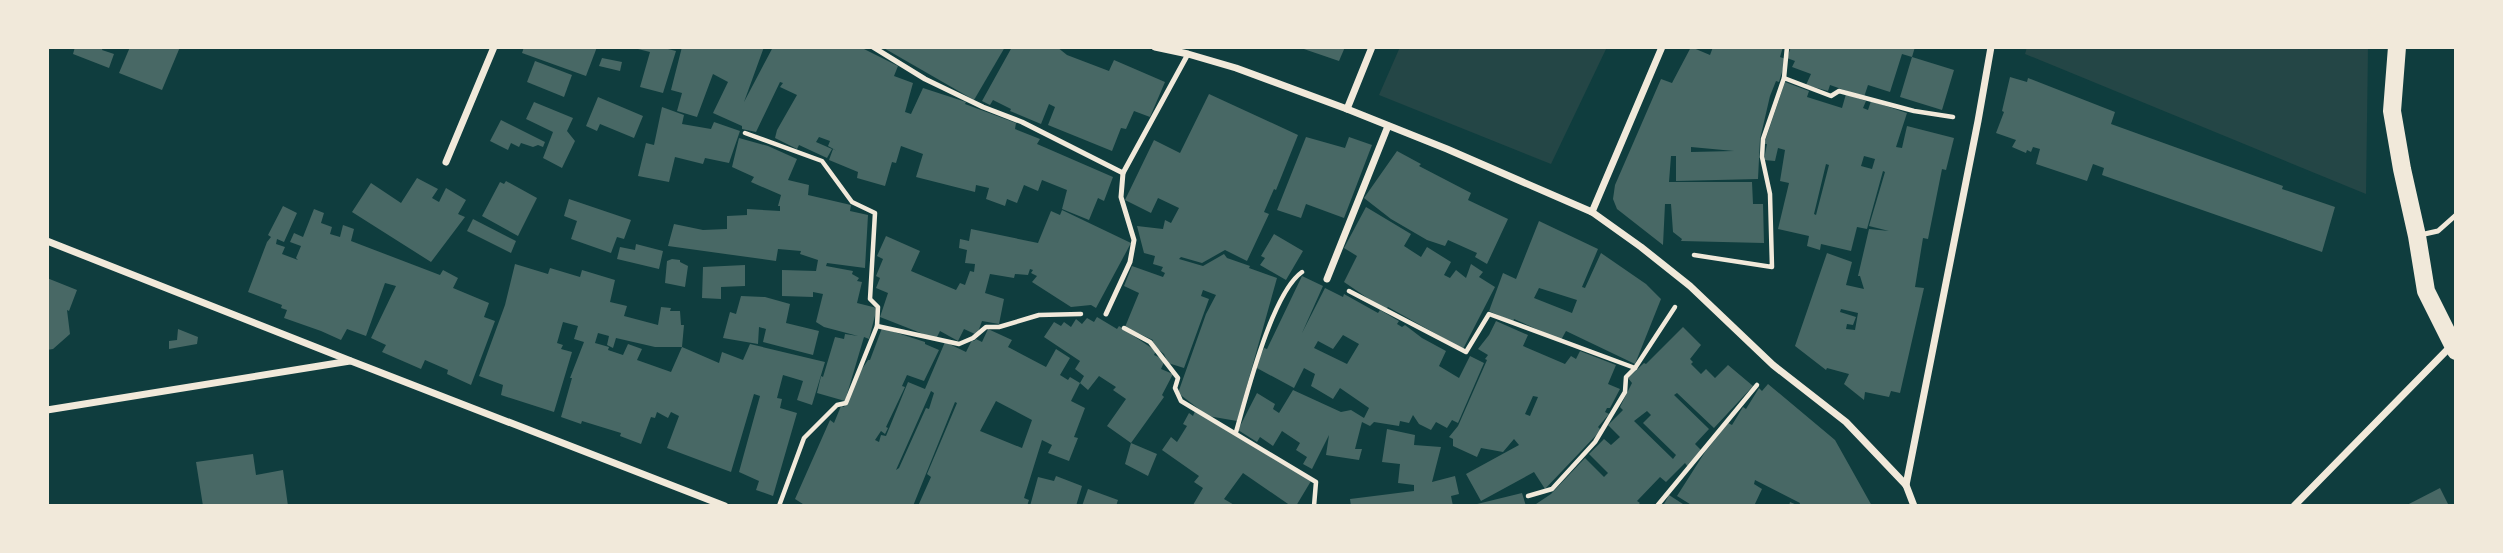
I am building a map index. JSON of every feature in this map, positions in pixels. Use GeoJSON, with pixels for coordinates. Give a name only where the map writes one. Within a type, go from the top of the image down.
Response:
{"type":"FeatureCollection","features":[{"type":"Feature","properties":{"kind":"main road"},"geometry":{"type":"LineString","coordinates":[[2397,47],[2392,111],[2402,169],[2426,291],[2454,347]]}},
{"type":"Feature","properties":{"kind":"street"},"geometry":{"type":"LineString","coordinates":[[446,162],[494,47]]}},
{"type":"Feature","properties":{"kind":"street"},"geometry":{"type":"LineString","coordinates":[[1155,47],[1236,68],[1347,109],[1592,212],[1642,247],[1690,286],[1773,365],[1846,422],[1906,485],[1914,506]]}},
{"type":"Feature","properties":{"kind":"street"},"geometry":{"type":"LineString","coordinates":[[1347,109],[1372,47]]}},
{"type":"Feature","properties":{"kind":"street"},"geometry":{"type":"LineString","coordinates":[[1592,212],[1661,47]]}},
{"type":"Feature","properties":{"kind":"street"},"geometry":{"type":"LineString","coordinates":[[1906,485],[1991,47]]}},
{"type":"Feature","properties":{"kind":"street"},"geometry":{"type":"LineString","coordinates":[[1327,279],[1388,125]]}},
{"type":"Feature","properties":{"kind":"street"},"geometry":{"type":"LineString","coordinates":[[47,241],[726,506]]}},
{"type":"Feature","properties":{"kind":"street"},"geometry":{"type":"LineString","coordinates":[[2294,506],[2454,347]]}},
{"type":"Feature","properties":{"kind":"street"},"geometry":{"type":"LineString","coordinates":[[47,410],[351,361]]}},
{"type":"Feature","properties":{"kind":"lane"},"geometry":{"type":"LineString","coordinates":[[873,47],[925,79],[1022,122],[1122,173]]}},
{"type":"Feature","properties":{"kind":"lane"},"geometry":{"type":"LineString","coordinates":[[1106,314],[1130,262],[1134,240],[1121,197],[1122,173],[1188,54]]}},
{"type":"Feature","properties":{"kind":"lane"},"geometry":{"type":"LineString","coordinates":[[2417,236],[2438,232],[2456,215]]}},
{"type":"Feature","properties":{"kind":"path"},"geometry":{"type":"LineString","coordinates":[[1642,247],[1772,267],[1770,194],[1762,157],[1763,139],[1784,78],[1787,47]]}},
{"type":"Feature","properties":{"kind":"path"},"geometry":{"type":"LineString","coordinates":[[1784,78],[1831,96],[1839,91],[1914,111],[1978,121]]}},
{"type":"Feature","properties":{"kind":"path"},"geometry":{"type":"LineString","coordinates":[[745,133],[822,161],[852,202],[874,213],[870,299],[878,307],[877,326],[846,403],[837,405],[804,438],[779,506]]}},
{"type":"Feature","properties":{"kind":"path"},"geometry":{"type":"LineString","coordinates":[[1236,432],[1257,358],[1288,286],[1301,272],[1327,279],[1466,352],[1489,314],[1635,368]]}},
{"type":"Feature","properties":{"kind":"path"},"geometry":{"type":"LineString","coordinates":[[1528,496],[1552,489],[1595,442],[1625,392],[1626,377],[1635,368],[1690,286]]}},
{"type":"Feature","properties":{"kind":"path"},"geometry":{"type":"LineString","coordinates":[[877,326],[959,344],[973,338],[986,327],[999,327],[1039,315],[1106,314],[1122,327],[1150,342],[1178,378],[1175,388],[1181,401],[1317,482],[1314,506]]}},
{"type":"Feature","properties":{"kind":"path"},"geometry":{"type":"LineString","coordinates":[[1657,506],[1773,365]]}},
{"type":"Feature","properties":{"kind":"shaded area"},"geometry":{"type":"Polygon","coordinates":[[[1400,47],[1607,47],[1551,164],[1379,95],[1400,47]]]}},
{"type":"Feature","properties":{"kind":"shaded area"},"geometry":{"type":"Polygon","coordinates":[[[2027,47],[2368,47],[2366,194],[2025,54],[2027,47]]]}},
{"type":"Feature","properties":{"kind":"building"},"geometry":{"type":"Polygon","coordinates":[[[75,47],[103,47],[102,50],[114,54],[109,68],[73,54],[75,47]]]}},
{"type":"Feature","properties":{"kind":"building"},"geometry":{"type":"Polygon","coordinates":[[[130,47],[180,47],[162,90],[119,73],[130,47]]]}},
{"type":"Feature","properties":{"kind":"building"},"geometry":{"type":"Polygon","coordinates":[[[524,47],[597,47],[586,76],[522,53],[524,47]]]}},
{"type":"Feature","properties":{"kind":"building"},"geometry":{"type":"Polygon","coordinates":[[[630,47],[660,47],[676,51],[663,93],[640,87],[650,52],[630,47]]]}},
{"type":"Feature","properties":{"kind":"building"},"geometry":{"type":"Polygon","coordinates":[[[682,47],[764,47],[744,102],[773,47],[860,47],[898,66],[894,76],[913,83],[905,112],[911,114],[923,88],[1016,123],[1015,129],[1040,139],[1037,144],[1113,177],[1104,201],[1098,198],[1089,220],[1062,209],[1067,190],[1042,180],[1038,191],[1024,185],[1017,203],[1007,199],[1005,206],[986,199],[989,188],[976,185],[975,192],[916,177],[923,154],[901,146],[896,163],[892,162],[885,186],[857,178],[858,172],[829,160],[833,149],[837,151],[828,146],[830,141],[819,137],[816,142],[832,149],[827,158],[799,145],[797,149],[775,138],[797,95],[780,87],[783,83],[780,82],[756,132],[742,129],[742,126],[713,113],[728,82],[713,74],[697,117],[677,111],[682,93],[671,90],[682,47]]]}},
{"type":"Feature","properties":{"kind":"building"},"geometry":{"type":"Polygon","coordinates":[[[882,47],[1005,47],[974,100],[882,47]]]}},
{"type":"Feature","properties":{"kind":"building"},"geometry":{"type":"Polygon","coordinates":[[[1012,47],[1057,47],[1067,55],[1109,71],[1114,60],[1165,82],[1150,117],[1134,111],[1126,129],[1121,128],[1112,151],[1048,125],[1055,107],[1049,104],[1041,124],[1010,111],[1011,109],[993,100],[990,105],[982,101],[1012,47]]]}},
{"type":"Feature","properties":{"kind":"building"},"geometry":{"type":"Polygon","coordinates":[[[1298,47],[1345,47],[1339,61],[1298,47]]]}},
{"type":"Feature","properties":{"kind":"building"},"geometry":{"type":"Polygon","coordinates":[[[1691,47],[1710,55],[1713,47],[1783,47],[1780,57],[1786,59],[1779,82],[1776,81],[1770,96],[1760,139],[1758,179],[1676,181],[1676,156],[1671,156],[1669,182],[1752,182],[1753,204],[1763,204],[1764,243],[1681,241],[1673,232],[1671,204],[1665,204],[1663,245],[1617,209],[1613,199],[1615,185],[1661,79],[1672,83],[1691,47]],[[1691,147],[1691,152],[1734,151],[1691,147]]]}},
{"type":"Feature","properties":{"kind":"building"},"geometry":{"type":"Polygon","coordinates":[[[1791,47],[1915,47],[1912,57],[1902,54],[1890,92],[1868,85],[1864,97],[1830,85],[1828,91],[1806,85],[1811,74],[1792,67],[1795,61],[1787,58],[1791,47]]]}},
{"type":"Feature","properties":{"kind":"building"},"geometry":{"type":"Polygon","coordinates":[[[1912,57],[1954,70],[1942,110],[1900,97],[1912,57]]]}},
{"type":"Feature","properties":{"kind":"building"},"geometry":{"type":"Polygon","coordinates":[[[602,58],[622,62],[620,71],[599,66],[602,58]]]}},
{"type":"Feature","properties":{"kind":"building"},"geometry":{"type":"Polygon","coordinates":[[[535,61],[572,75],[564,97],[527,82],[535,61]]]}},
{"type":"Feature","properties":{"kind":"building"},"geometry":{"type":"Polygon","coordinates":[[[2010,77],[2027,82],[2028,78],[2115,112],[2111,124],[2335,207],[2322,252],[2102,175],[2104,168],[2093,164],[2087,181],[2036,164],[2040,149],[2033,147],[2031,152],[2027,150],[2026,153],[2012,147],[2016,140],[1996,133],[2004,112],[2002,111],[2010,77]]]}},
{"type":"Feature","properties":{"kind":"building"},"geometry":{"type":"Polygon","coordinates":[[[1785,82],[1809,91],[1807,97],[1842,108],[1846,94],[1866,101],[1863,108],[1868,110],[1871,101],[1907,113],[1896,147],[1902,148],[1907,126],[1954,138],[1946,170],[1942,169],[1928,239],[1923,238],[1915,287],[1924,288],[1900,393],[1891,391],[1889,397],[1865,392],[1864,400],[1844,384],[1849,374],[1827,368],[1826,370],[1795,346],[1827,253],[1852,262],[1846,285],[1864,289],[1858,276],[1869,229],[1889,231],[1869,226],[1885,172],[1883,171],[1867,229],[1857,227],[1851,251],[1821,244],[1820,250],[1807,246],[1809,236],[1778,229],[1789,183],[1780,181],[1785,150],[1778,148],[1775,161],[1764,160],[1767,144],[1764,144],[1785,82]],[[1864,156],[1861,166],[1872,169],[1875,159],[1864,156]],[[1826,164],[1814,214],[1816,215],[1829,165],[1826,164]],[[1841,309],[1840,312],[1856,317],[1853,325],[1847,324],[1846,329],[1855,330],[1858,313],[1841,309]]]}},
{"type":"Feature","properties":{"kind":"building"},"geometry":{"type":"Polygon","coordinates":[[[1209,94],[1298,135],[1264,212],[1269,214],[1247,261],[1225,250],[1202,263],[1181,257],[1179,259],[1203,266],[1224,254],[1227,258],[1250,266],[1249,268],[1277,278],[1237,421],[1208,416],[1178,393],[1206,314],[1216,295],[1203,290],[1201,296],[1209,299],[1184,368],[1168,363],[1164,354],[1151,343],[1153,340],[1125,327],[1139,293],[1124,286],[1132,266],[1163,277],[1165,273],[1161,271],[1163,267],[1153,264],[1155,256],[1144,253],[1137,226],[1163,229],[1165,220],[1171,223],[1179,208],[1158,198],[1151,213],[1125,200],[1154,140],[1180,153],[1209,94]]]}},
{"type":"Feature","properties":{"kind":"building"},"geometry":{"type":"Polygon","coordinates":[[[598,97],[643,116],[634,138],[600,124],[597,131],[586,126],[598,97]]]}},
{"type":"Feature","properties":{"kind":"building"},"geometry":{"type":"Polygon","coordinates":[[[534,102],[573,118],[567,131],[575,141],[562,168],[543,158],[553,132],[526,119],[534,102]]]}},
{"type":"Feature","properties":{"kind":"building"},"geometry":{"type":"Polygon","coordinates":[[[662,107],[684,115],[682,124],[711,129],[714,122],[740,131],[729,163],[705,158],[703,164],[675,157],[669,182],[638,176],[646,143],[654,145],[662,107]]]}},
{"type":"Feature","properties":{"kind":"building"},"geometry":{"type":"Polygon","coordinates":[[[501,120],[545,142],[543,147],[521,143],[519,147],[511,143],[508,150],[490,141],[501,120]]]}},
{"type":"Feature","properties":{"kind":"building"},"geometry":{"type":"Polygon","coordinates":[[[1306,137],[1345,148],[1349,137],[1372,145],[1344,218],[1306,204],[1301,218],[1277,210],[1306,137]]]}},
{"type":"Feature","properties":{"kind":"building"},"geometry":{"type":"Polygon","coordinates":[[[739,138],[768,146],[797,159],[788,180],[809,185],[808,195],[851,205],[850,211],[868,215],[865,268],[827,263],[826,266],[853,271],[852,274],[859,278],[857,281],[862,282],[857,303],[877,308],[869,339],[864,337],[845,401],[817,393],[835,337],[844,339],[845,334],[858,336],[824,327],[816,322],[823,294],[813,292],[813,297],[782,296],[782,270],[816,271],[818,260],[800,254],[801,251],[778,249],[776,261],[668,246],[674,224],[703,230],[727,229],[727,216],[747,215],[747,209],[780,211],[778,206],[781,195],[751,182],[754,177],[732,167],[739,138]]]}},
{"type":"Feature","properties":{"kind":"building"},"geometry":{"type":"Polygon","coordinates":[[[1397,151],[1421,164],[1419,166],[1471,193],[1468,200],[1508,219],[1487,264],[1475,257],[1477,253],[1448,240],[1445,246],[1427,240],[1391,219],[1364,198],[1397,151]]]}},
{"type":"Feature","properties":{"kind":"building"},"geometry":{"type":"Polygon","coordinates":[[[417,178],[438,189],[432,198],[439,202],[446,188],[466,200],[458,214],[465,217],[431,262],[352,212],[371,183],[401,203],[417,178]]]}},
{"type":"Feature","properties":{"kind":"building"},"geometry":{"type":"Polygon","coordinates":[[[506,181],[537,198],[518,236],[482,216],[500,182],[504,184],[506,181]]]}},
{"type":"Feature","properties":{"kind":"building"},"geometry":{"type":"Polygon","coordinates":[[[569,199],[631,220],[624,239],[617,237],[611,253],[571,239],[577,221],[564,216],[569,199]]]}},
{"type":"Feature","properties":{"kind":"building"},"geometry":{"type":"Polygon","coordinates":[[[283,206],[297,213],[284,242],[277,239],[276,244],[285,247],[282,254],[298,260],[296,258],[301,246],[290,242],[294,233],[303,237],[314,209],[324,213],[321,223],[332,227],[330,234],[340,237],[343,225],[354,229],[351,241],[440,275],[443,270],[458,278],[453,288],[489,303],[484,317],[495,321],[471,385],[447,374],[448,370],[425,360],[421,369],[382,352],[386,345],[371,338],[396,286],[385,283],[366,336],[347,329],[341,340],[284,318],[287,310],[281,308],[282,305],[248,292],[271,237],[268,235],[283,206]]]}},
{"type":"Feature","properties":{"kind":"building"},"geometry":{"type":"Polygon","coordinates":[[[1366,207],[1411,234],[1404,246],[1421,257],[1427,247],[1451,262],[1444,275],[1450,278],[1456,270],[1466,278],[1471,264],[1483,272],[1479,277],[1495,287],[1463,349],[1388,307],[1385,310],[1344,282],[1357,256],[1344,248],[1366,207]]]}},
{"type":"Feature","properties":{"kind":"building"},"geometry":{"type":"Polygon","coordinates":[[[1062,210],[1131,243],[1096,308],[1091,305],[1071,307],[1032,282],[1037,276],[1031,273],[1033,270],[1030,269],[1028,275],[1015,274],[1014,278],[990,274],[985,293],[1004,299],[999,324],[982,321],[977,335],[964,329],[958,341],[940,331],[936,339],[880,317],[888,293],[876,288],[880,278],[876,276],[883,259],[877,256],[886,236],[920,251],[911,271],[956,290],[960,283],[965,285],[970,271],[974,272],[975,264],[965,263],[967,250],[959,248],[960,239],[969,241],[971,229],[1038,243],[1051,211],[1060,215],[1062,210]]]}},
{"type":"Feature","properties":{"kind":"building"},"geometry":{"type":"Polygon","coordinates":[[[473,219],[516,241],[511,253],[467,231],[473,219]]]}},
{"type":"Feature","properties":{"kind":"building"},"geometry":{"type":"Polygon","coordinates":[[[1539,221],[1598,249],[1582,287],[1585,288],[1601,253],[1646,284],[1661,299],[1635,364],[1566,331],[1561,340],[1489,311],[1503,273],[1516,279],[1539,221]],[[1539,288],[1534,298],[1572,313],[1577,300],[1539,288]]]}},
{"type":"Feature","properties":{"kind":"building"},"geometry":{"type":"Polygon","coordinates":[[[1274,234],[1303,251],[1286,280],[1260,265],[1265,258],[1261,256],[1274,234]]]}},
{"type":"Feature","properties":{"kind":"building"},"geometry":{"type":"Polygon","coordinates":[[[636,244],[663,251],[659,269],[617,259],[620,247],[635,250],[636,244]]]}},
{"type":"Feature","properties":{"kind":"building"},"geometry":{"type":"Polygon","coordinates":[[[680,260],[688,266],[685,287],[665,283],[667,261],[680,260]]]}},
{"type":"Feature","properties":{"kind":"building"},"geometry":{"type":"Polygon","coordinates":[[[515,264],[548,274],[550,268],[580,277],[582,270],[615,280],[610,302],[627,306],[624,316],[658,325],[661,307],[680,311],[681,325],[684,325],[682,347],[719,363],[722,352],[743,360],[750,344],[825,362],[812,405],[797,400],[803,381],[783,375],[777,398],[782,399],[780,408],[797,413],[773,496],[756,490],[759,481],[739,472],[760,396],[754,394],[731,472],[667,448],[679,416],[671,412],[668,418],[657,412],[655,418],[651,417],[641,444],[620,436],[621,433],[561,417],[570,378],[584,342],[574,339],[578,326],[563,322],[557,343],[563,345],[561,349],[572,352],[554,412],[501,395],[503,385],[479,376],[505,305],[515,264]],[[598,333],[595,343],[623,355],[628,344],[642,349],[637,360],[671,372],[682,347],[655,347],[616,338],[613,348],[607,345],[609,336],[598,333]]]}},
{"type":"Feature","properties":{"kind":"building"},"geometry":{"type":"Polygon","coordinates":[[[745,265],[745,286],[721,287],[721,299],[702,298],[703,267],[745,265]]]}},
{"type":"Feature","properties":{"kind":"building"},"geometry":{"type":"Polygon","coordinates":[[[1302,276],[1323,286],[1302,333],[1325,288],[1343,297],[1344,294],[1378,313],[1380,310],[1399,321],[1397,324],[1402,327],[1405,325],[1446,351],[1439,366],[1459,378],[1470,356],[1484,363],[1458,423],[1452,420],[1447,428],[1436,422],[1431,430],[1419,424],[1413,415],[1409,423],[1400,421],[1399,426],[1374,422],[1370,426],[1362,422],[1355,449],[1362,449],[1359,460],[1326,455],[1329,435],[1312,469],[1303,464],[1307,457],[1296,450],[1300,443],[1282,431],[1273,446],[1260,437],[1257,442],[1238,430],[1257,393],[1275,404],[1273,409],[1279,413],[1293,390],[1341,412],[1351,410],[1364,418],[1369,408],[1340,388],[1333,399],[1311,386],[1315,374],[1304,368],[1294,388],[1255,367],[1264,348],[1267,349],[1302,276]],[[1343,335],[1333,349],[1318,341],[1314,348],[1347,364],[1359,344],[1343,335]]]}},
{"type":"Feature","properties":{"kind":"building"},"geometry":{"type":"Polygon","coordinates":[[[47,278],[77,290],[69,311],[67,310],[70,334],[53,349],[47,350],[47,278]]]}},
{"type":"Feature","properties":{"kind":"building"},"geometry":{"type":"Polygon","coordinates":[[[741,296],[765,297],[790,304],[786,323],[819,331],[813,355],[763,342],[766,329],[759,327],[758,344],[723,338],[730,312],[736,314],[741,296]]]}},
{"type":"Feature","properties":{"kind":"building"},"geometry":{"type":"Polygon","coordinates":[[[1097,317],[1117,329],[1119,326],[1156,351],[1154,355],[1165,360],[1161,369],[1173,374],[1162,395],[1164,397],[1131,443],[1107,426],[1126,399],[1113,390],[1116,387],[1099,376],[1088,390],[1080,383],[1084,376],[1075,369],[1080,361],[1044,337],[1054,322],[1061,326],[1064,322],[1071,327],[1076,319],[1082,324],[1087,318],[1094,322],[1097,317]]]}},
{"type":"Feature","properties":{"kind":"building"},"geometry":{"type":"Polygon","coordinates":[[[1496,321],[1528,335],[1523,346],[1565,364],[1571,356],[1576,359],[1580,351],[1616,365],[1608,384],[1620,389],[1605,412],[1609,414],[1598,427],[1601,430],[1545,489],[1534,472],[1481,501],[1466,474],[1519,445],[1514,439],[1503,452],[1481,448],[1477,457],[1453,446],[1453,439],[1449,437],[1458,426],[1487,360],[1485,359],[1488,355],[1478,349],[1496,321]],[[1533,396],[1525,414],[1530,416],[1538,397],[1533,396]]]}},
{"type":"Feature","properties":{"kind":"building"},"geometry":{"type":"Polygon","coordinates":[[[1683,327],[1701,345],[1690,359],[1693,362],[1691,364],[1701,374],[1706,369],[1715,378],[1728,365],[1753,386],[1714,428],[1677,393],[1674,395],[1709,429],[1695,444],[1702,451],[1688,467],[1685,463],[1666,482],[1660,477],[1637,501],[1640,503],[1637,506],[1533,506],[1551,494],[1585,458],[1604,477],[1608,473],[1589,454],[1604,439],[1611,445],[1620,437],[1608,425],[1623,410],[1620,407],[1632,383],[1628,378],[1683,327]],[[1647,411],[1634,421],[1673,459],[1676,455],[1643,423],[1651,415],[1647,411]]]}},
{"type":"Feature","properties":{"kind":"building"},"geometry":{"type":"Polygon","coordinates":[[[882,328],[925,342],[939,350],[924,381],[907,375],[902,386],[905,387],[886,427],[888,428],[885,434],[881,431],[875,440],[879,442],[881,435],[886,436],[908,382],[925,389],[945,342],[966,352],[972,340],[982,342],[988,329],[1012,340],[1008,347],[1046,367],[1056,349],[1070,358],[1060,375],[1080,383],[1071,401],[1085,408],[1074,437],[1078,438],[1069,461],[1048,453],[1052,445],[1042,440],[1024,498],[1029,500],[1027,506],[918,506],[931,477],[927,474],[957,403],[955,402],[913,506],[806,506],[795,499],[830,420],[834,423],[862,369],[870,360],[882,328]],[[931,391],[896,470],[926,408],[929,409],[934,393],[931,391]],[[996,401],[980,431],[1022,448],[1032,420],[996,401]]]}},
{"type":"Feature","properties":{"kind":"building"},"geometry":{"type":"Polygon","coordinates":[[[178,329],[198,337],[197,344],[169,349],[169,341],[177,340],[178,329]]]}},
{"type":"Feature","properties":{"kind":"building"},"geometry":{"type":"Polygon","coordinates":[[[1768,384],[1835,440],[1872,506],[1799,506],[1800,503],[1755,480],[1754,484],[1762,489],[1754,506],[1693,506],[1677,496],[1705,452],[1728,423],[1732,425],[1759,388],[1762,391],[1768,384]]]}},
{"type":"Feature","properties":{"kind":"building"},"geometry":{"type":"Polygon","coordinates":[[[1195,411],[1311,481],[1296,506],[1291,506],[1243,473],[1224,499],[1236,506],[1193,505],[1203,488],[1194,482],[1199,476],[1162,450],[1171,437],[1177,442],[1187,426],[1183,424],[1189,413],[1193,416],[1195,411]]]}},
{"type":"Feature","properties":{"kind":"building"},"geometry":{"type":"Polygon","coordinates":[[[1387,429],[1415,435],[1414,445],[1441,447],[1432,482],[1455,476],[1459,494],[1451,496],[1453,506],[1351,506],[1350,499],[1414,491],[1414,485],[1398,483],[1400,464],[1382,462],[1387,429]]]}},
{"type":"Feature","properties":{"kind":"building"},"geometry":{"type":"Polygon","coordinates":[[[1131,443],[1157,454],[1148,476],[1125,464],[1131,443]]]}},
{"type":"Feature","properties":{"kind":"building"},"geometry":{"type":"Polygon","coordinates":[[[253,454],[256,475],[283,470],[288,506],[203,506],[196,462],[253,454]]]}},
{"type":"Feature","properties":{"kind":"building"},"geometry":{"type":"Polygon","coordinates":[[[1056,476],[1082,486],[1076,506],[1030,506],[1038,477],[1054,481],[1056,476]]]}},
{"type":"Feature","properties":{"kind":"building"},"geometry":{"type":"Polygon","coordinates":[[[2440,488],[2449,506],[2405,506],[2440,488]]]}},
{"type":"Feature","properties":{"kind":"building"},"geometry":{"type":"Polygon","coordinates":[[[1088,489],[1118,500],[1116,506],[1082,506],[1088,489]]]}},
{"type":"Feature","properties":{"kind":"building"},"geometry":{"type":"Polygon","coordinates":[[[1522,493],[1526,506],[1473,506],[1473,505],[1522,493]]]}},
{"type":"Feature","properties":{"kind":"building"},"geometry":{"type":"Polygon","coordinates":[[[1669,495],[1686,506],[1663,506],[1669,495]]]}}]}
